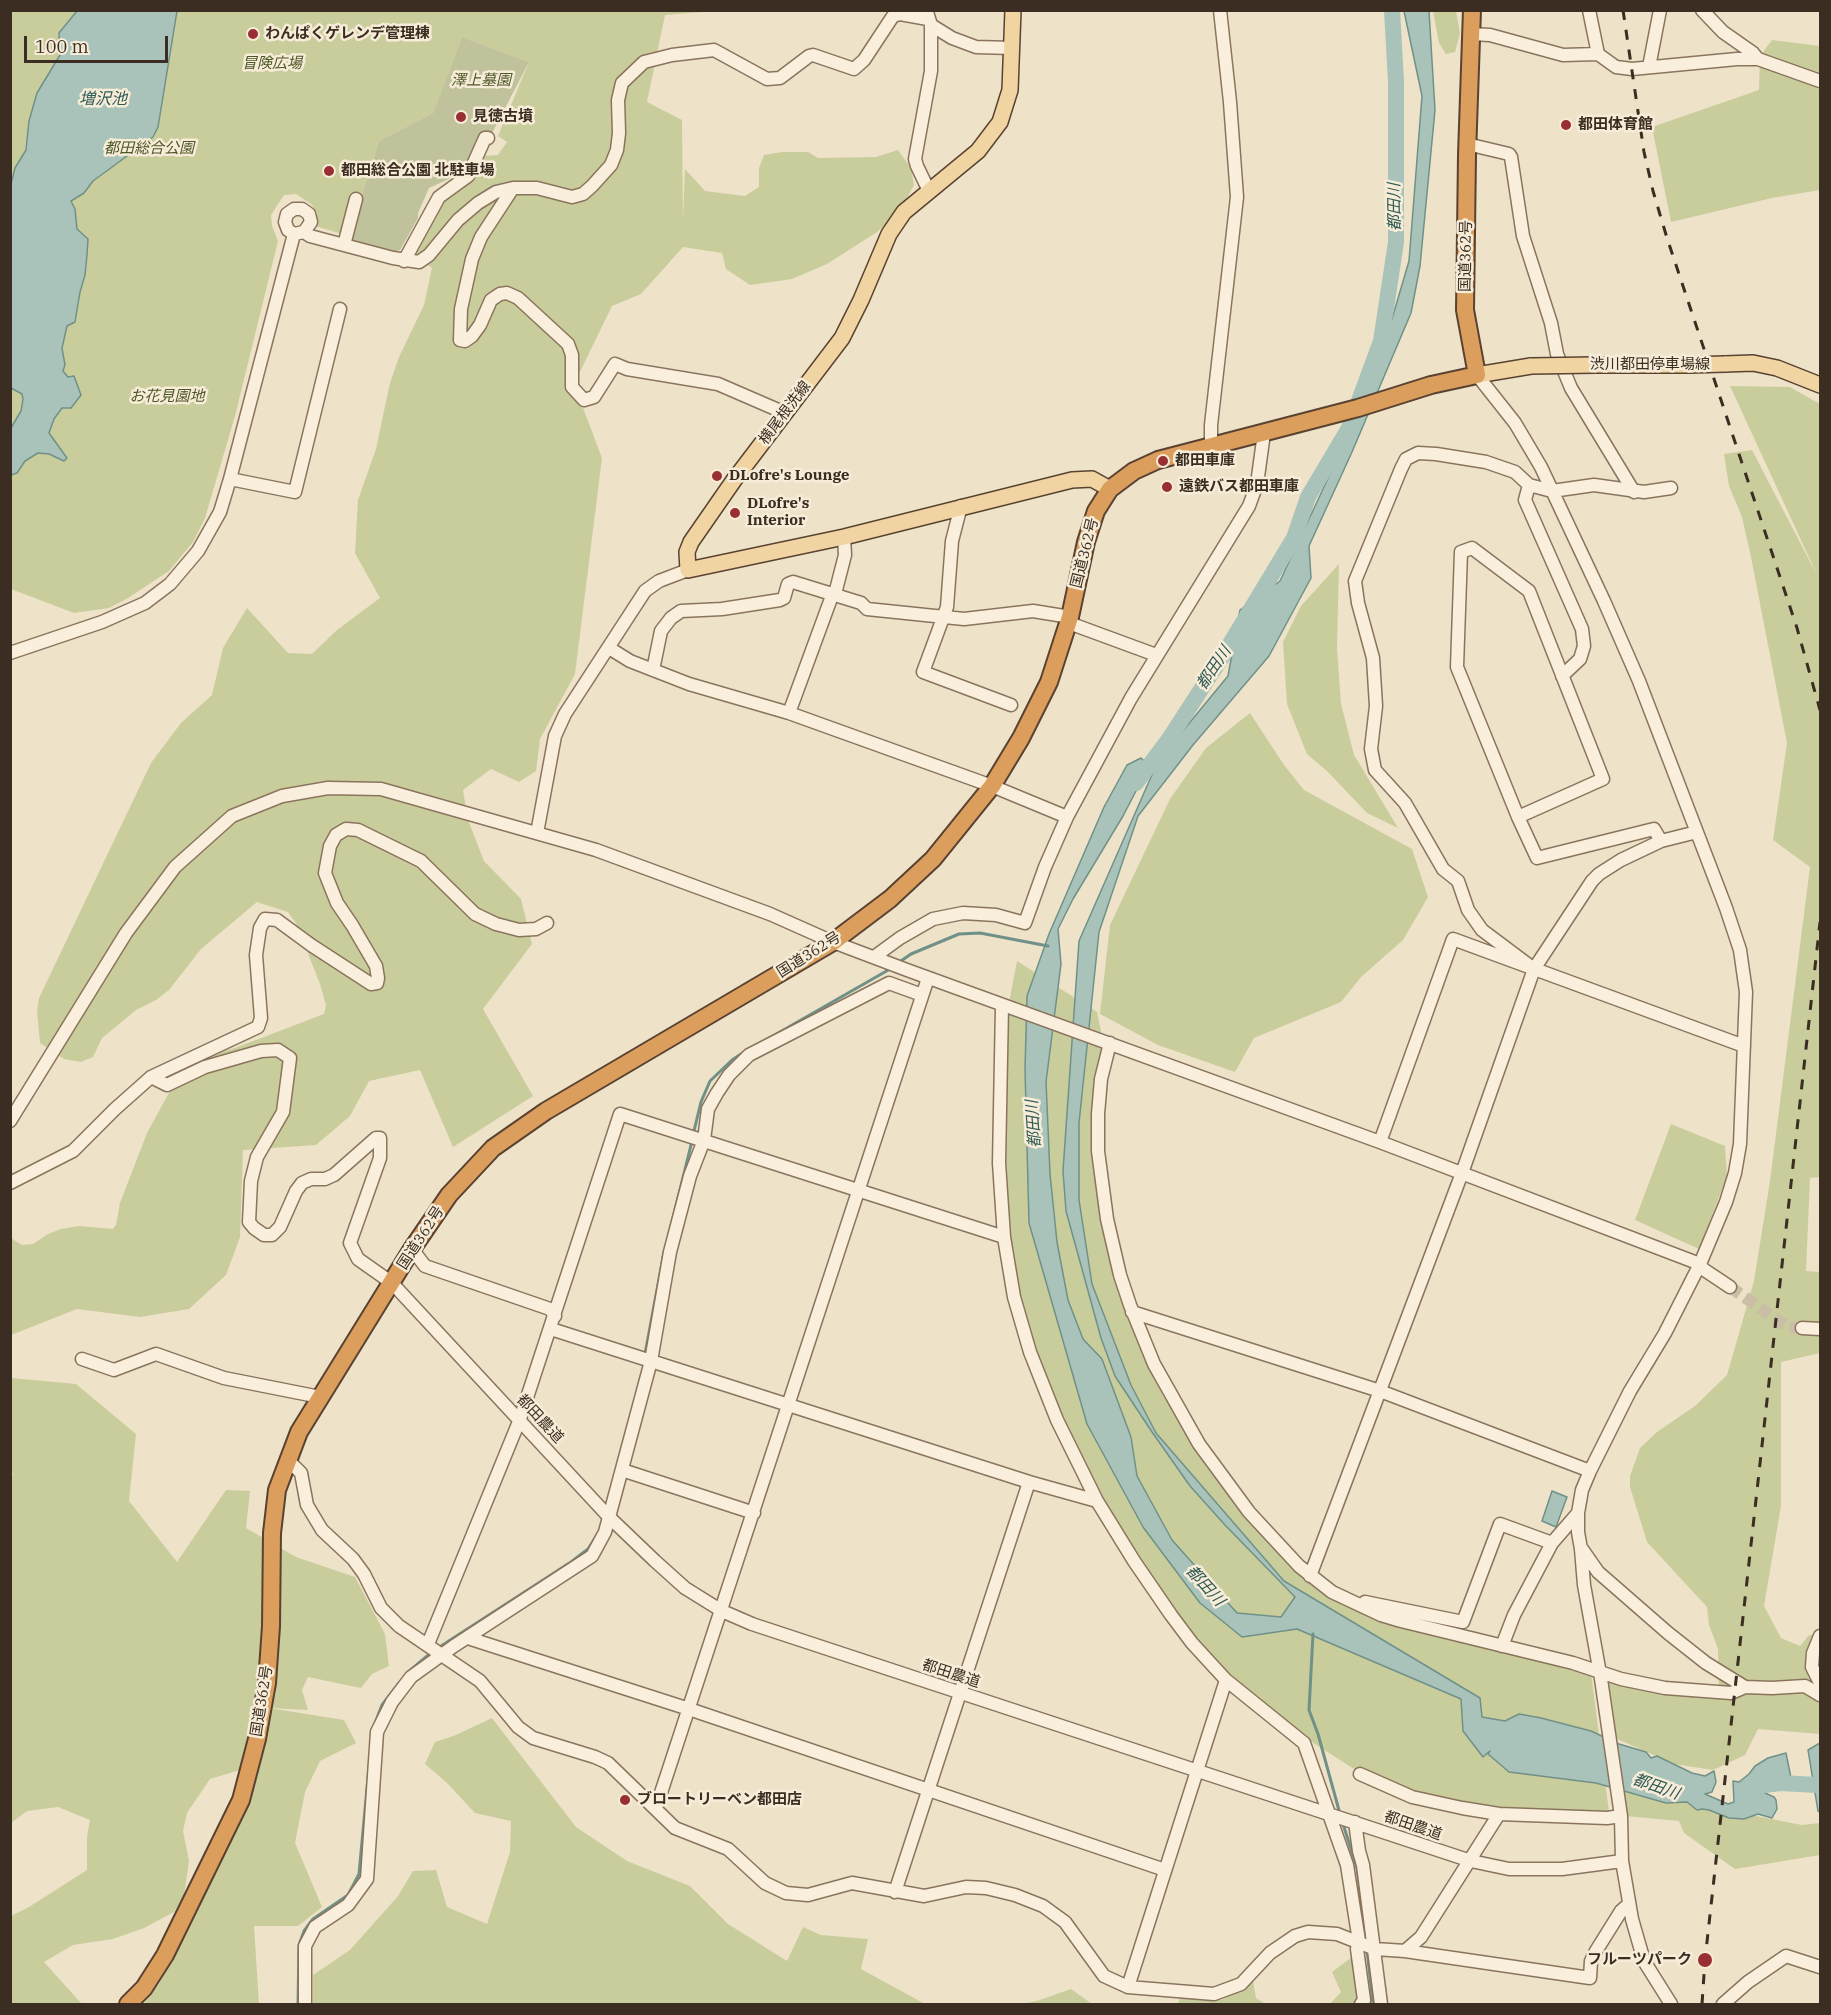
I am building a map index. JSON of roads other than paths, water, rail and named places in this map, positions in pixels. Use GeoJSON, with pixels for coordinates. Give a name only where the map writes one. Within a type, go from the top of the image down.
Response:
{"type":"FeatureCollection","features":[{"type":"Feature","properties":{"kind":"highway","name":"国道362号"},"geometry":{"type":"LineString","coordinates":[[128,2004],[144,1988],[165,1955],[241,1800],[257,1739],[267,1683],[271,1626],[272,1533],[277,1490],[299,1431],[412,1249],[449,1195],[493,1148],[546,1111],[833,942],[890,899],[933,859],[992,786],[1021,738],[1049,682],[1069,620],[1086,542],[1096,511],[1110,489],[1134,471],[1158,460],[1264,433],[1431,385],[1477,375],[1465,310],[1467,144],[1472,10]]}},
{"type":"Feature","properties":{"kind":"main road","name":"横尾根洗線"},"geometry":{"type":"LineString","coordinates":[[688,570],[687,552],[691,542],[734,480],[842,338],[894,226],[904,212],[978,151],[1000,122],[1010,90],[1013,10]]}},
{"type":"Feature","properties":{"kind":"main road","name":"渋川都田停車場線"},"geometry":{"type":"LineString","coordinates":[[1477,375],[1531,366],[1753,363],[1777,368],[1821,386]]}},
{"type":"Feature","properties":{"kind":"main road"},"geometry":{"type":"LineString","coordinates":[[688,570],[844,537],[1072,480],[1092,479],[1110,489]]}},
{"type":"Feature","properties":{"kind":"street"},"geometry":{"type":"LineString","coordinates":[[1211,445],[1211,425],[1237,197],[1220,10]]}},
{"type":"Feature","properties":{"kind":"street"},"geometry":{"type":"LineString","coordinates":[[1589,10],[1598,54]]}},
{"type":"Feature","properties":{"kind":"street"},"geometry":{"type":"LineString","coordinates":[[1649,67],[1660,10]]}},
{"type":"Feature","properties":{"kind":"street"},"geometry":{"type":"LineString","coordinates":[[1702,10],[1723,32],[1758,58]]}},
{"type":"Feature","properties":{"kind":"street"},"geometry":{"type":"LineString","coordinates":[[10,653],[121,615],[145,603],[178,576],[198,551],[220,512],[299,233],[415,263],[423,261],[451,227],[478,203],[496,192],[513,188],[537,188],[573,197],[583,194],[611,165],[617,150],[618,100],[622,83],[644,62],[714,50],[767,79],[780,78],[813,55],[854,69],[864,60],[893,16],[900,15],[929,18],[951,38],[976,47],[1012,48]]}},
{"type":"Feature","properties":{"kind":"street"},"geometry":{"type":"LineString","coordinates":[[929,18],[931,71],[915,159],[929,191]]}},
{"type":"Feature","properties":{"kind":"street"},"geometry":{"type":"LineString","coordinates":[[1471,34],[1490,35],[1563,55],[1598,54],[1616,67],[1632,69],[1737,58],[1758,58],[1821,81]]}},
{"type":"Feature","properties":{"kind":"street"},"geometry":{"type":"LineString","coordinates":[[404,261],[439,197],[468,176],[485,138],[488,138]]}},
{"type":"Feature","properties":{"kind":"street"},"geometry":{"type":"LineString","coordinates":[[1467,144],[1509,154],[1523,236],[1540,287],[1557,354],[1571,388],[1634,492]]}},
{"type":"Feature","properties":{"kind":"street"},"geometry":{"type":"LineString","coordinates":[[513,188],[481,237],[472,259],[461,309],[460,340],[465,341],[472,336],[480,325],[491,300],[500,294],[507,293],[518,298],[568,344],[572,355],[572,387],[584,400],[594,397],[615,364],[627,369],[718,384],[785,413]]}},
{"type":"Feature","properties":{"kind":"street"},"geometry":{"type":"LineString","coordinates":[[344,245],[357,199]]}},
{"type":"Feature","properties":{"kind":"street"},"geometry":{"type":"LineString","coordinates":[[230,479],[295,492],[340,309]]}},
{"type":"Feature","properties":{"kind":"street"},"geometry":{"type":"LineString","coordinates":[[1477,375],[1515,423],[1541,467],[1639,681],[1726,908],[1740,950],[1746,992],[1740,1144],[1735,1173],[1726,1202],[1701,1264],[1665,1333],[1630,1391],[1590,1471],[1582,1490],[1578,1513],[1584,1585],[1621,1816],[1622,1861],[1629,1904],[1644,1961],[1671,2004]]}},
{"type":"Feature","properties":{"kind":"street"},"geometry":{"type":"LineString","coordinates":[[879,959],[900,938],[933,919],[963,913],[996,915],[1025,923],[1067,817],[1131,698],[1250,506],[1257,484],[1264,433]]}},
{"type":"Feature","properties":{"kind":"street"},"geometry":{"type":"LineString","coordinates":[[1534,969],[1482,930],[1467,910],[1458,881],[1443,869],[1405,803],[1375,770],[1371,749],[1376,706],[1373,658],[1358,603],[1355,581],[1406,459],[1418,453],[1486,462],[1515,472],[1529,485],[1552,491],[1594,486],[1634,492],[1671,488]]}},
{"type":"Feature","properties":{"kind":"street"},"geometry":{"type":"LineString","coordinates":[[1529,485],[1525,500],[1582,629],[1584,646],[1580,659],[1562,676]]}},
{"type":"Feature","properties":{"kind":"street"},"geometry":{"type":"LineString","coordinates":[[961,506],[952,541],[947,607],[922,672],[1011,705]]}},
{"type":"Feature","properties":{"kind":"street"},"geometry":{"type":"LineString","coordinates":[[789,712],[836,590],[845,555],[844,537]]}},
{"type":"Feature","properties":{"kind":"street"},"geometry":{"type":"LineString","coordinates":[[1518,817],[1603,779],[1529,591],[1472,548],[1461,552],[1457,667],[1518,817],[1536,858],[1654,829],[1661,841]]}},
{"type":"Feature","properties":{"kind":"street"},"geometry":{"type":"LineString","coordinates":[[537,833],[555,736],[565,714],[645,591],[659,581],[688,570]]}},
{"type":"Feature","properties":{"kind":"street"},"geometry":{"type":"LineString","coordinates":[[653,670],[661,631],[671,618],[681,611],[722,609],[780,600],[784,598],[788,584],[793,582],[861,603],[867,609],[944,618],[987,618],[1033,611],[1069,620],[1156,655]]}},
{"type":"Feature","properties":{"kind":"street"},"geometry":{"type":"LineString","coordinates":[[609,648],[630,661],[689,684],[789,712],[992,786],[1067,817]]}},
{"type":"Feature","properties":{"kind":"street"},"geometry":{"type":"LineString","coordinates":[[10,1121],[126,933],[175,867],[231,816],[282,796],[328,788],[381,789],[596,850],[748,906],[833,942],[928,978],[1380,1142],[1701,1264],[1703,1269],[1730,1287]]}},
{"type":"Feature","properties":{"kind":"street"},"geometry":{"type":"LineString","coordinates":[[10,1183],[74,1151],[115,1109],[151,1077],[258,1027],[261,1018],[256,955],[260,928],[265,919],[277,920],[371,984],[377,983],[375,966],[352,925],[336,903],[325,873],[330,846],[336,835],[346,829],[358,830],[421,861],[474,914],[496,924],[519,930],[536,929],[547,923]]}},
{"type":"Feature","properties":{"kind":"street"},"geometry":{"type":"LineString","coordinates":[[1310,1576],[1462,1173],[1534,969],[1592,881],[1621,860],[1661,841],[1697,832]]}},
{"type":"Feature","properties":{"kind":"street"},"geometry":{"type":"LineString","coordinates":[[1380,1142],[1453,939],[1744,1046]]}},
{"type":"Feature","properties":{"kind":"street"},"geometry":{"type":"LineString","coordinates":[[657,1808],[928,978]]}},
{"type":"Feature","properties":{"kind":"street"},"geometry":{"type":"LineString","coordinates":[[435,1650],[468,1638],[592,1556],[605,1532],[622,1470],[670,1252],[690,1176],[703,1140],[708,1109],[729,1075],[749,1055],[890,982],[922,995]]}},
{"type":"Feature","properties":{"kind":"street"},"geometry":{"type":"LineString","coordinates":[[1006,1006],[999,1163],[1004,1237],[1014,1297],[1030,1352],[1057,1420],[1097,1501],[1171,1615],[1192,1643],[1226,1680],[1304,1743],[1331,1814],[1347,1865],[1381,2004]]}},
{"type":"Feature","properties":{"kind":"street"},"geometry":{"type":"LineString","coordinates":[[1110,1043],[1101,1079],[1098,1151],[1113,1246],[1132,1312],[1154,1364],[1198,1444],[1249,1512],[1310,1576],[1343,1598],[1401,1621],[1502,1646],[1599,1675],[1665,1688],[1731,1693],[1745,1687],[1805,1686],[1821,1695]]}},
{"type":"Feature","properties":{"kind":"street","name":"都田農道"},"geometry":{"type":"LineString","coordinates":[[151,1077],[167,1085],[173,1084],[205,1066],[251,1053],[278,1050],[290,1058],[283,1112],[264,1141],[253,1167],[249,1222],[264,1235],[272,1235],[280,1227],[302,1183],[311,1179],[325,1179],[334,1174],[376,1138],[380,1138],[380,1158],[350,1243],[358,1259],[392,1283],[609,1517],[685,1588],[722,1611],[752,1624],[1471,1861],[1509,1869],[1562,1869],[1622,1861]]}},
{"type":"Feature","properties":{"kind":"street"},"geometry":{"type":"LineString","coordinates":[[305,2004],[305,1946],[315,1927],[348,1905],[367,1879],[377,1732],[392,1702],[435,1650],[520,1419],[620,1114],[1004,1237]]}},
{"type":"Feature","properties":{"kind":"street"},"geometry":{"type":"LineString","coordinates":[[412,1249],[425,1266],[550,1309],[553,1323]]}},
{"type":"Feature","properties":{"kind":"street"},"geometry":{"type":"LineString","coordinates":[[1132,1312],[1380,1391],[1590,1471]]}},
{"type":"Feature","properties":{"kind":"street"},"geometry":{"type":"LineString","coordinates":[[553,1323],[646,1359],[789,1406],[1029,1482],[1097,1501]]}},
{"type":"Feature","properties":{"kind":"street"},"geometry":{"type":"LineString","coordinates":[[1802,1328],[1821,1329]]}},
{"type":"Feature","properties":{"kind":"street"},"geometry":{"type":"LineString","coordinates":[[82,1359],[114,1370],[156,1354],[224,1378],[320,1397]]}},
{"type":"Feature","properties":{"kind":"street"},"geometry":{"type":"LineString","coordinates":[[288,1460],[301,1473],[307,1504],[322,1530],[353,1559],[364,1574],[381,1608],[399,1626],[480,1681],[518,1727],[533,1738],[595,1756],[608,1763],[657,1808],[675,1828],[728,1849],[765,1883],[786,1893],[808,1894],[852,1883],[924,1896],[966,1887],[986,1888],[1015,1895],[1042,1906],[1065,1922],[1104,1976],[1128,1987],[1214,1994],[1241,1984],[1270,1953],[1295,1936],[1308,1932],[1337,1934],[1367,1945],[1590,1978],[1591,1961],[1596,1951],[1621,1911],[1629,1904]]}},
{"type":"Feature","properties":{"kind":"street"},"geometry":{"type":"LineString","coordinates":[[622,1470],[754,1513]]}},
{"type":"Feature","properties":{"kind":"street"},"geometry":{"type":"LineString","coordinates":[[895,1892],[1029,1482]]}},
{"type":"Feature","properties":{"kind":"street"},"geometry":{"type":"LineString","coordinates":[[1502,1646],[1514,1615],[1552,1544],[1578,1513]]}},
{"type":"Feature","properties":{"kind":"street"},"geometry":{"type":"LineString","coordinates":[[1343,1598],[1463,1622],[1500,1524],[1552,1544]]}},
{"type":"Feature","properties":{"kind":"street"},"geometry":{"type":"LineString","coordinates":[[1581,1549],[1598,1572],[1668,1633],[1706,1663],[1745,1687]]}},
{"type":"Feature","properties":{"kind":"street"},"geometry":{"type":"LineString","coordinates":[[1821,1636],[1813,1653],[1812,1667],[1821,1683]]}},
{"type":"Feature","properties":{"kind":"street"},"geometry":{"type":"LineString","coordinates":[[468,1638],[1165,1870]]}},
{"type":"Feature","properties":{"kind":"street"},"geometry":{"type":"LineString","coordinates":[[1128,1987],[1226,1680]]}},
{"type":"Feature","properties":{"kind":"street"},"geometry":{"type":"LineString","coordinates":[[1360,1774],[1412,1797],[1437,1804],[1499,1814],[1607,1818],[1621,1816]]}},
{"type":"Feature","properties":{"kind":"street"},"geometry":{"type":"LineString","coordinates":[[1405,1951],[1421,1937],[1499,1814]]}},
{"type":"Feature","properties":{"kind":"street"},"geometry":{"type":"LineString","coordinates":[[1352,1821],[1363,1865],[1367,1945]]}},
{"type":"Feature","properties":{"kind":"street"},"geometry":{"type":"LineString","coordinates":[[1360,2004],[1364,2000],[1357,1949],[1367,1945]]}},
{"type":"Feature","properties":{"kind":"street"},"geometry":{"type":"LineString","coordinates":[[1723,2004],[1748,1982],[1786,1956],[1821,1967]]}},
{"type":"Feature","properties":{"kind":"water","name":"増沢池"},"geometry":{"type":"Polygon","coordinates":[[[77,11],[177,11],[158,127],[153,137],[93,181],[84,193],[71,201],[75,209],[77,229],[88,239],[85,275],[75,322],[67,326],[62,348],[65,365],[63,371],[68,377],[74,376],[81,395],[71,408],[62,408],[54,419],[49,433],[67,458],[64,461],[49,454],[38,453],[25,461],[17,473],[11,475],[11,428],[21,411],[23,399],[22,394],[11,388],[11,184],[15,168],[26,150],[29,121],[37,93],[60,55],[59,33],[77,11]]]}},
{"type":"Feature","properties":{"kind":"water"},"geometry":{"type":"Polygon","coordinates":[[[1404,11],[1429,11],[1435,110],[1420,266],[1411,313],[1309,546],[1311,578],[1269,656],[1193,745],[1138,816],[1099,932],[1079,1123],[1079,1200],[1092,1284],[1131,1385],[1156,1433],[1284,1581],[1480,1698],[1482,1717],[1505,1721],[1519,1714],[1541,1718],[1591,1731],[1619,1744],[1646,1752],[1651,1758],[1657,1756],[1692,1773],[1705,1776],[1714,1771],[1716,1782],[1712,1792],[1705,1794],[1728,1804],[1734,1802],[1733,1781],[1739,1782],[1755,1766],[1768,1758],[1786,1753],[1791,1778],[1767,1787],[1765,1793],[1776,1800],[1777,1809],[1772,1818],[1758,1814],[1744,1819],[1729,1818],[1709,1810],[1697,1810],[1687,1802],[1666,1803],[1596,1783],[1509,1772],[1488,1754],[1490,1751],[1483,1757],[1463,1731],[1461,1699],[1297,1629],[1242,1637],[1200,1603],[1143,1527],[1087,1424],[1029,1223],[1025,1069],[1027,996],[1049,934],[1104,807],[1127,765],[1141,758],[1149,766],[1058,929],[1061,964],[1046,1082],[1050,1174],[1057,1242],[1068,1300],[1083,1339],[1102,1359],[1131,1437],[1137,1476],[1172,1540],[1237,1613],[1281,1617],[1295,1597],[1190,1486],[1115,1376],[1101,1338],[1066,1211],[1063,1171],[1079,941],[1158,761],[1228,676],[1240,610],[1280,581],[1374,380],[1409,261],[1422,96],[1404,11]]]}},
{"type":"Feature","properties":{"kind":"water"},"geometry":{"type":"Polygon","coordinates":[[[1552,1491],[1567,1497],[1556,1527],[1542,1521],[1552,1491]]]}},
{"type":"Feature","properties":{"kind":"water"},"geometry":{"type":"Polygon","coordinates":[[[1820,1743],[1820,1812],[1808,1750],[1820,1743]]]}},
{"type":"Feature","properties":{"kind":"waterway","name":"都田川"},"geometry":{"type":"LineString","coordinates":[[1136,783],[1169,739],[1224,654],[1294,538],[1308,497],[1349,428],[1381,341],[1396,242],[1396,82],[1392,10]]}},
{"type":"Feature","properties":{"kind":"waterway"},"geometry":{"type":"LineString","coordinates":[[898,963],[911,954],[959,934],[980,933],[1048,946]]}},
{"type":"Feature","properties":{"kind":"waterway"},"geometry":{"type":"LineString","coordinates":[[766,1040],[890,969]]}},
{"type":"Feature","properties":{"kind":"waterway"},"geometry":{"type":"LineString","coordinates":[[693,1135],[701,1102],[710,1081],[744,1052]]}},
{"type":"Feature","properties":{"kind":"waterway"},"geometry":{"type":"LineString","coordinates":[[669,1234],[692,1141]]}},
{"type":"Feature","properties":{"kind":"waterway"},"geometry":{"type":"LineString","coordinates":[[645,1354],[664,1252]]}},
{"type":"Feature","properties":{"kind":"waterway"},"geometry":{"type":"LineString","coordinates":[[438,1648],[571,1562],[588,1549],[597,1535]]}},
{"type":"Feature","properties":{"kind":"waterway"},"geometry":{"type":"LineString","coordinates":[[1313,1634],[1309,1710],[1340,1814]]}},
{"type":"Feature","properties":{"kind":"waterway"},"geometry":{"type":"LineString","coordinates":[[407,1673],[432,1652]]}},
{"type":"Feature","properties":{"kind":"waterway"},"geometry":{"type":"LineString","coordinates":[[375,1723],[382,1705],[399,1683]]}},
{"type":"Feature","properties":{"kind":"waterway"},"geometry":{"type":"LineString","coordinates":[[298,2004],[299,1945],[304,1931],[313,1919],[348,1895],[359,1874],[372,1735]]}},
{"type":"Feature","properties":{"kind":"waterway","name":"都田川"},"geometry":{"type":"LineString","coordinates":[[1757,1786],[1780,1783],[1817,1785],[1820,1783]]}},
{"type":"Feature","properties":{"kind":"waterway"},"geometry":{"type":"LineString","coordinates":[[1343,1824],[1357,1868],[1367,1943]]}},
{"type":"Feature","properties":{"kind":"waterway"},"geometry":{"type":"LineString","coordinates":[[1367,1950],[1373,2004]]}},
{"type":"Feature","properties":{"kind":"tunnel"},"geometry":{"type":"LineString","coordinates":[[1730,1287],[1788,1327],[1802,1328]]}},
{"type":"Feature","properties":{"kind":"railway"},"geometry":{"type":"LineString","coordinates":[[1623,10],[1644,152],[1653,191],[1797,628],[1820,710]]}},
{"type":"Feature","properties":{"kind":"railway"},"geometry":{"type":"LineString","coordinates":[[1702,2004],[1820,922]]}},
{"type":"Feature","properties":{"kind":"place","name":"わんぱくゲレンデ管理棟"},"geometry":{"type":"Point","coordinates":[253,34]}},
{"type":"Feature","properties":{"kind":"place","name":"見徳古墳"},"geometry":{"type":"Point","coordinates":[461,117]}},
{"type":"Feature","properties":{"kind":"place","name":"都田体育館"},"geometry":{"type":"Point","coordinates":[1566,125]}},
{"type":"Feature","properties":{"kind":"place","name":"都田総合公園 北駐車場"},"geometry":{"type":"Point","coordinates":[329,171]}},
{"type":"Feature","properties":{"kind":"place","name":"都田車庫"},"geometry":{"type":"Point","coordinates":[1163,461]}},
{"type":"Feature","properties":{"kind":"place","name":"DLofre's Lounge"},"geometry":{"type":"Point","coordinates":[717,476]}},
{"type":"Feature","properties":{"kind":"place","name":"遠鉄バス都田車庫"},"geometry":{"type":"Point","coordinates":[1167,487]}},
{"type":"Feature","properties":{"kind":"place","name":"DLofre's Interior"},"geometry":{"type":"Point","coordinates":[735,513]}},
{"type":"Feature","properties":{"kind":"place","name":"ブロートリーベン都田店"},"geometry":{"type":"Point","coordinates":[625,1800]}},
{"type":"Feature","properties":{"kind":"place","name":"フルーツパーク"},"geometry":{"type":"Point","coordinates":[1705,1960]}},
{"type":"Feature","properties":{"kind":"park label","name":"冒険広場"},"geometry":{"type":"Point","coordinates":[272,64]}},
{"type":"Feature","properties":{"kind":"park label","name":"澤上墓園"},"geometry":{"type":"Point","coordinates":[481,81]}},
{"type":"Feature","properties":{"kind":"park label","name":"都田総合公園"},"geometry":{"type":"Point","coordinates":[149,149]}},
{"type":"Feature","properties":{"kind":"park label","name":"お花見園地"},"geometry":{"type":"Point","coordinates":[167,397]}}]}
